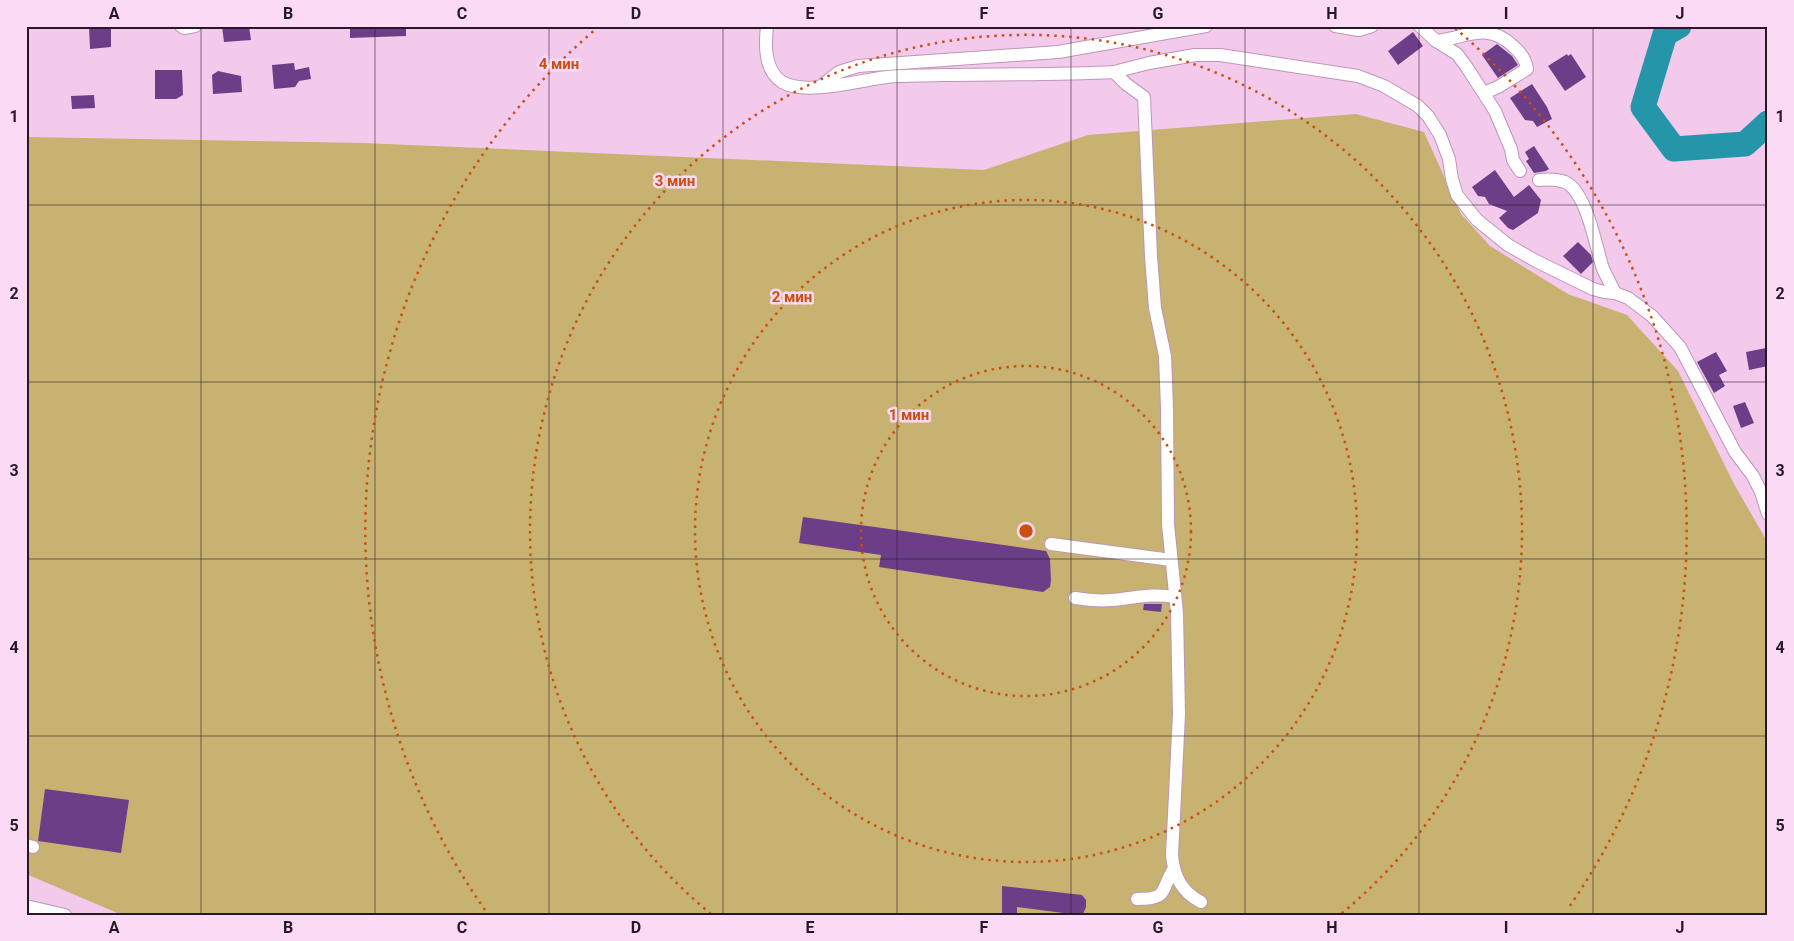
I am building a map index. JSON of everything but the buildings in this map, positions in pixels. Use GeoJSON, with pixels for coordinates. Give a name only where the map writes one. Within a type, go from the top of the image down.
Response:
{"type":"FeatureCollection","features":[{"type":"Feature","properties":{"kind":"street"},"geometry":{"type":"LineString","coordinates":[[181,26],[184,28],[195,26]]}},
{"type":"Feature","properties":{"kind":"street"},"geometry":{"type":"LineString","coordinates":[[767,26],[767,59],[775,75],[784,83],[797,86],[854,84],[887,77],[1114,72],[1149,63],[1195,56],[1220,55],[1358,76],[1384,86],[1418,106],[1428,116],[1440,135],[1449,158],[1452,179],[1457,195],[1477,220],[1508,244],[1536,261],[1593,289],[1615,293],[1628,298],[1652,316],[1680,347],[1735,452],[1753,476],[1761,492],[1768,514]]}},
{"type":"Feature","properties":{"kind":"street"},"geometry":{"type":"LineString","coordinates":[[821,86],[839,72],[858,66],[1058,52],[1206,26]]}},
{"type":"Feature","properties":{"kind":"street"},"geometry":{"type":"LineString","coordinates":[[1334,26],[1358,30],[1372,26]]}},
{"type":"Feature","properties":{"kind":"street"},"geometry":{"type":"LineString","coordinates":[[1420,26],[1436,41],[1457,54],[1484,93],[1495,111],[1511,149],[1513,160],[1520,171]]}},
{"type":"Feature","properties":{"kind":"street"},"geometry":{"type":"LineString","coordinates":[[1436,41],[1450,40],[1481,32],[1492,33],[1508,41],[1520,52],[1527,69],[1498,87],[1484,93]]}},
{"type":"Feature","properties":{"kind":"street"},"geometry":{"type":"LineString","coordinates":[[1114,72],[1126,84],[1144,97],[1155,308],[1165,356],[1168,408],[1167,494],[1175,597],[1179,714],[1172,837],[1174,870],[1180,883],[1190,896],[1201,902]]}},
{"type":"Feature","properties":{"kind":"street"},"geometry":{"type":"LineString","coordinates":[[1538,180],[1552,179],[1566,183],[1574,190],[1583,206],[1603,267],[1615,293]]}},
{"type":"Feature","properties":{"kind":"street"},"geometry":{"type":"LineString","coordinates":[[1051,544],[1171,560]]}},
{"type":"Feature","properties":{"kind":"street"},"geometry":{"type":"LineString","coordinates":[[1075,598],[1104,600],[1158,594],[1175,597]]}},
{"type":"Feature","properties":{"kind":"street"},"geometry":{"type":"LineString","coordinates":[[1137,899],[1158,897],[1165,891],[1169,877],[1174,870]]}},
{"type":"Feature","properties":{"kind":"street"},"geometry":{"type":"LineString","coordinates":[[26,906],[65,915]]}},
{"type":"Feature","properties":{"kind":"shaded area"},"geometry":{"type":"Polygon","coordinates":[[[1356,114],[1424,132],[1461,214],[1490,246],[1568,294],[1627,315],[1678,371],[1734,484],[1768,543],[1768,915],[122,915],[26,874],[26,137],[364,143],[984,170],[1088,135],[1356,114]]]}},
{"type":"Feature","properties":{"kind":"waterway"},"geometry":{"type":"LineString","coordinates":[[1679,26],[1665,34],[1643,107],[1674,149],[1745,144],[1768,123]]}}]}
